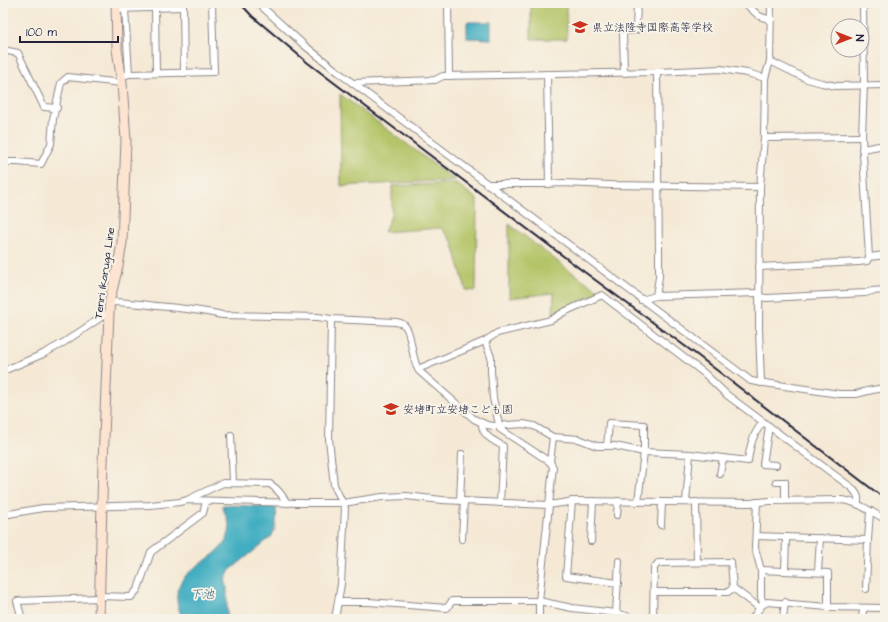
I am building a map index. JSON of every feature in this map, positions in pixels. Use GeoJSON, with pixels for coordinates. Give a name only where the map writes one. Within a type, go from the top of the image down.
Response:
{"type":"FeatureCollection","features":[{"type":"Feature","properties":{"kind":"main road","name":"Tenri Ikaruga Line"},"geometry":{"type":"LineString","coordinates":[[99,619],[109,312],[122,242],[126,140],[124,78],[117,49],[119,7]]}},
{"type":"Feature","properties":{"kind":"street"},"geometry":{"type":"LineString","coordinates":[[3,162],[41,164],[51,144],[61,82],[68,77],[124,78],[156,73],[214,72],[212,3]]}},
{"type":"Feature","properties":{"kind":"street"},"geometry":{"type":"LineString","coordinates":[[258,3],[304,45],[352,83],[751,382],[839,394],[856,394],[885,388]]}},
{"type":"Feature","properties":{"kind":"street"},"geometry":{"type":"LineString","coordinates":[[448,3],[449,76]]}},
{"type":"Feature","properties":{"kind":"street"},"geometry":{"type":"LineString","coordinates":[[624,73],[623,34],[625,31],[636,30],[637,3]]}},
{"type":"Feature","properties":{"kind":"street"},"geometry":{"type":"LineString","coordinates":[[745,3],[759,16],[771,20]]}},
{"type":"Feature","properties":{"kind":"street"},"geometry":{"type":"LineString","coordinates":[[761,383],[759,295],[760,187],[764,138],[765,78],[770,61],[771,3]]}},
{"type":"Feature","properties":{"kind":"street"},"geometry":{"type":"LineString","coordinates":[[863,3],[864,84],[862,149],[869,257]]}},
{"type":"Feature","properties":{"kind":"street"},"geometry":{"type":"LineString","coordinates":[[119,7],[155,8],[183,5],[184,73]]}},
{"type":"Feature","properties":{"kind":"street"},"geometry":{"type":"LineString","coordinates":[[155,8],[156,73]]}},
{"type":"Feature","properties":{"kind":"street"},"geometry":{"type":"LineString","coordinates":[[3,50],[18,53],[44,107],[57,108]]}},
{"type":"Feature","properties":{"kind":"street"},"geometry":{"type":"LineString","coordinates":[[770,61],[808,79],[836,86],[864,84],[885,85]]}},
{"type":"Feature","properties":{"kind":"street"},"geometry":{"type":"LineString","coordinates":[[352,83],[435,80],[443,76],[720,70],[747,73],[765,78]]}},
{"type":"Feature","properties":{"kind":"street"},"geometry":{"type":"LineString","coordinates":[[656,296],[659,277],[657,72]]}},
{"type":"Feature","properties":{"kind":"street"},"geometry":{"type":"LineString","coordinates":[[547,74],[549,184]]}},
{"type":"Feature","properties":{"kind":"street"},"geometry":{"type":"LineString","coordinates":[[764,138],[862,137]]}},
{"type":"Feature","properties":{"kind":"street"},"geometry":{"type":"LineString","coordinates":[[862,149],[885,145]]}},
{"type":"Feature","properties":{"kind":"street"},"geometry":{"type":"LineString","coordinates":[[486,184],[563,183],[760,187]]}},
{"type":"Feature","properties":{"kind":"street"},"geometry":{"type":"LineString","coordinates":[[759,267],[859,262],[867,261],[869,257],[885,255]]}},
{"type":"Feature","properties":{"kind":"street"},"geometry":{"type":"LineString","coordinates":[[641,300],[656,296],[759,295],[767,298],[865,293],[885,290]]}},
{"type":"Feature","properties":{"kind":"street"},"geometry":{"type":"LineString","coordinates":[[418,369],[485,341],[502,331],[551,320],[564,312],[602,295],[704,373],[727,394],[852,488],[858,495],[859,500],[857,504]]}},
{"type":"Feature","properties":{"kind":"street"},"geometry":{"type":"LineString","coordinates":[[110,302],[126,302],[188,309],[222,315],[312,316],[332,319],[396,322],[403,324],[407,328],[413,356],[418,369],[474,419],[487,426],[523,424],[534,426],[553,437],[579,439],[596,446],[607,446],[644,452],[690,454],[748,461],[751,440],[756,431],[766,424]]}},
{"type":"Feature","properties":{"kind":"street"},"geometry":{"type":"LineString","coordinates":[[3,371],[43,354],[63,343],[109,312]]}},
{"type":"Feature","properties":{"kind":"street"},"geometry":{"type":"LineString","coordinates":[[332,319],[329,439],[334,485],[345,508],[342,569],[339,602],[335,619]]}},
{"type":"Feature","properties":{"kind":"street"},"geometry":{"type":"LineString","coordinates":[[485,341],[491,357],[493,398],[500,429],[550,462],[553,467],[539,601],[539,619]]}},
{"type":"Feature","properties":{"kind":"street"},"geometry":{"type":"LineString","coordinates":[[482,423],[482,428],[485,433],[503,446],[500,503]]}},
{"type":"Feature","properties":{"kind":"street"},"geometry":{"type":"LineString","coordinates":[[607,446],[609,423],[644,425],[644,452],[638,502]]}},
{"type":"Feature","properties":{"kind":"street"},"geometry":{"type":"LineString","coordinates":[[766,424],[763,464],[776,465]]}},
{"type":"Feature","properties":{"kind":"street"},"geometry":{"type":"LineString","coordinates":[[231,435],[233,483]]}},
{"type":"Feature","properties":{"kind":"street"},"geometry":{"type":"LineString","coordinates":[[550,462],[553,437]]}},
{"type":"Feature","properties":{"kind":"street"},"geometry":{"type":"LineString","coordinates":[[462,454],[462,539]]}},
{"type":"Feature","properties":{"kind":"street"},"geometry":{"type":"LineString","coordinates":[[686,502],[690,454]]}},
{"type":"Feature","properties":{"kind":"street"},"geometry":{"type":"LineString","coordinates":[[720,474],[723,458]]}},
{"type":"Feature","properties":{"kind":"street"},"geometry":{"type":"LineString","coordinates":[[776,482],[785,482],[785,500]]}},
{"type":"Feature","properties":{"kind":"street"},"geometry":{"type":"LineString","coordinates":[[3,515],[43,508],[102,505],[150,505],[180,502],[188,500],[223,483],[270,484],[276,487],[287,503]]}},
{"type":"Feature","properties":{"kind":"street"},"geometry":{"type":"LineString","coordinates":[[188,500],[343,504],[395,496],[548,505],[593,501],[757,502],[785,500],[841,500],[857,504],[885,519]]}},
{"type":"Feature","properties":{"kind":"street"},"geometry":{"type":"LineString","coordinates":[[22,619],[17,601],[131,597],[138,589],[151,552],[204,513],[206,500]]}},
{"type":"Feature","properties":{"kind":"street"},"geometry":{"type":"LineString","coordinates":[[591,541],[593,501]]}},
{"type":"Feature","properties":{"kind":"street"},"geometry":{"type":"LineString","coordinates":[[572,502],[566,576],[618,583]]}},
{"type":"Feature","properties":{"kind":"street"},"geometry":{"type":"LineString","coordinates":[[617,515],[618,502]]}},
{"type":"Feature","properties":{"kind":"street"},"geometry":{"type":"LineString","coordinates":[[661,526],[662,502]]}},
{"type":"Feature","properties":{"kind":"street"},"geometry":{"type":"LineString","coordinates":[[696,502],[697,562]]}},
{"type":"Feature","properties":{"kind":"street"},"geometry":{"type":"LineString","coordinates":[[757,502],[755,548],[761,570],[761,605]]}},
{"type":"Feature","properties":{"kind":"street"},"geometry":{"type":"LineString","coordinates":[[866,589],[870,511]]}},
{"type":"Feature","properties":{"kind":"street"},"geometry":{"type":"LineString","coordinates":[[756,536],[868,540]]}},
{"type":"Feature","properties":{"kind":"street"},"geometry":{"type":"LineString","coordinates":[[785,571],[786,537]]}},
{"type":"Feature","properties":{"kind":"street"},"geometry":{"type":"LineString","coordinates":[[818,572],[820,538]]}},
{"type":"Feature","properties":{"kind":"street"},"geometry":{"type":"LineString","coordinates":[[616,613],[619,560]]}},
{"type":"Feature","properties":{"kind":"street"},"geometry":{"type":"LineString","coordinates":[[653,619],[654,568],[658,563],[731,562],[732,588],[728,592],[654,592]]}},
{"type":"Feature","properties":{"kind":"street"},"geometry":{"type":"LineString","coordinates":[[761,570],[828,573],[828,607]]}},
{"type":"Feature","properties":{"kind":"street"},"geometry":{"type":"LineString","coordinates":[[732,588],[761,605]]}},
{"type":"Feature","properties":{"kind":"street"},"geometry":{"type":"LineString","coordinates":[[339,602],[369,602],[447,608],[452,601],[539,601],[560,606],[616,613],[637,619]]}},
{"type":"Feature","properties":{"kind":"street"},"geometry":{"type":"LineString","coordinates":[[752,619],[761,605],[767,602],[784,602],[828,607],[885,608]]}},
{"type":"Feature","properties":{"kind":"street"},"geometry":{"type":"LineString","coordinates":[[784,602],[785,619]]}},
{"type":"Feature","properties":{"kind":"street"},"geometry":{"type":"LineString","coordinates":[[861,619],[864,608]]}},
{"type":"Feature","properties":{"kind":"street"},"geometry":{"type":"LineString","coordinates":[[605,619],[607,612]]}},
{"type":"Feature","properties":{"kind":"green space"},"geometry":{"type":"Polygon","coordinates":[[[531,3],[566,3],[567,39],[531,39],[531,3]]]}},
{"type":"Feature","properties":{"kind":"green space"},"geometry":{"type":"Polygon","coordinates":[[[340,94],[455,180],[341,186],[340,94]]]}},
{"type":"Feature","properties":{"kind":"green space"},"geometry":{"type":"Polygon","coordinates":[[[456,183],[477,199],[476,291],[466,290],[452,241],[441,228],[384,232],[392,213],[392,186],[456,183]]]}},
{"type":"Feature","properties":{"kind":"green space"},"geometry":{"type":"Polygon","coordinates":[[[509,224],[566,268],[601,292],[553,313],[554,293],[509,298],[509,224]]]}},
{"type":"Feature","properties":{"kind":"water"},"geometry":{"type":"Polygon","coordinates":[[[467,22],[491,22],[491,39],[467,38],[467,22]]]}},
{"type":"Feature","properties":{"kind":"water","name":"下池"},"geometry":{"type":"Polygon","coordinates":[[[223,505],[276,507],[274,530],[271,537],[229,571],[225,579],[227,587],[227,619],[182,619],[177,598],[180,585],[185,576],[192,569],[218,551],[225,543],[229,533],[230,529],[223,505]]]}},
{"type":"Feature","properties":{"kind":"railway"},"geometry":{"type":"LineString","coordinates":[[240,3],[252,16],[308,63],[579,268],[697,355],[885,499]]}},
{"type":"Feature","properties":{"kind":"place","name":"県立法隆寺国際高等学校"},"geometry":{"type":"Point","coordinates":[580,27]}},
{"type":"Feature","properties":{"kind":"place","name":"安堵町立安堵こども園"},"geometry":{"type":"Point","coordinates":[391,409]}}]}
